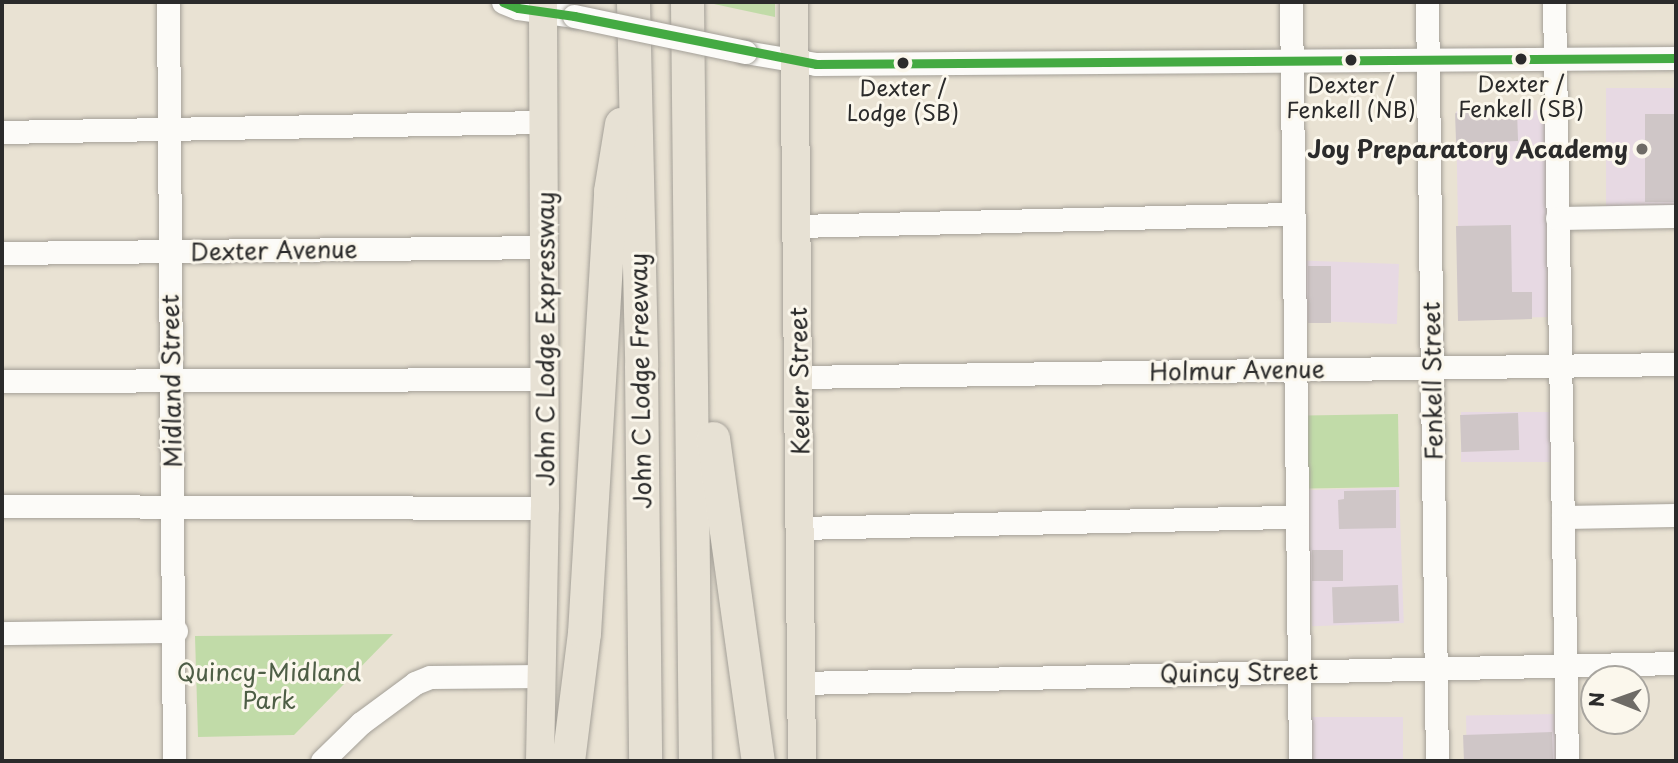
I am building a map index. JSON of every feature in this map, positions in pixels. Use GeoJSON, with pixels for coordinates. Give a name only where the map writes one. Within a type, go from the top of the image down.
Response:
{"type":"FeatureCollection","features":[{"type":"Feature","properties":{"kind":"highway","name":"John C Lodge Freeway"},"geometry":{"type":"LineString","coordinates":[[633,2],[641,366],[645,761]]}},
{"type":"Feature","properties":{"kind":"highway"},"geometry":{"type":"LineString","coordinates":[[687,2],[695,761]]}},
{"type":"Feature","properties":{"kind":"highway"},"geometry":{"type":"LineString","coordinates":[[568,761],[584,634],[610,191],[633,60]]}},
{"type":"Feature","properties":{"kind":"highway"},"geometry":{"type":"LineString","coordinates":[[691,249],[707,356],[716,475],[758,761]]}},
{"type":"Feature","properties":{"kind":"main road","name":"Keeler Street"},"geometry":{"type":"LineString","coordinates":[[794,2],[802,761]]}},
{"type":"Feature","properties":{"kind":"main road","name":"John C Lodge Expressway"},"geometry":{"type":"LineString","coordinates":[[540,761],[545,508],[543,7]]}},
{"type":"Feature","properties":{"kind":"street","name":"Midland Street"},"geometry":{"type":"LineString","coordinates":[[168,2],[174,761]]}},
{"type":"Feature","properties":{"kind":"street"},"geometry":{"type":"LineString","coordinates":[[503,2],[543,7],[745,52],[816,64],[1676,58]]}},
{"type":"Feature","properties":{"kind":"street"},"geometry":{"type":"LineString","coordinates":[[1291,2],[1300,761]]}},
{"type":"Feature","properties":{"kind":"street","name":"Fenkell Street"},"geometry":{"type":"LineString","coordinates":[[1427,2],[1437,761]]}},
{"type":"Feature","properties":{"kind":"street"},"geometry":{"type":"LineString","coordinates":[[1554,2],[1567,761]]}},
{"type":"Feature","properties":{"kind":"street"},"geometry":{"type":"LineString","coordinates":[[2,132],[544,122]]}},
{"type":"Feature","properties":{"kind":"street"},"geometry":{"type":"LineString","coordinates":[[797,226],[1293,214]]}},
{"type":"Feature","properties":{"kind":"street"},"geometry":{"type":"LineString","coordinates":[[1558,218],[1676,216]]}},
{"type":"Feature","properties":{"kind":"street","name":"Dexter Avenue"},"geometry":{"type":"LineString","coordinates":[[2,253],[546,247]]}},
{"type":"Feature","properties":{"kind":"street","name":"Holmur Avenue"},"geometry":{"type":"LineString","coordinates":[[799,377],[1676,364]]}},
{"type":"Feature","properties":{"kind":"street"},"geometry":{"type":"LineString","coordinates":[[2,381],[545,379]]}},
{"type":"Feature","properties":{"kind":"street"},"geometry":{"type":"LineString","coordinates":[[2,506],[545,508]]}},
{"type":"Feature","properties":{"kind":"street"},"geometry":{"type":"LineString","coordinates":[[1563,517],[1676,515]]}},
{"type":"Feature","properties":{"kind":"street"},"geometry":{"type":"LineString","coordinates":[[800,527],[1296,517]]}},
{"type":"Feature","properties":{"kind":"street"},"geometry":{"type":"LineString","coordinates":[[2,633],[174,631]]}},
{"type":"Feature","properties":{"kind":"street","name":"Quincy Street"},"geometry":{"type":"LineString","coordinates":[[802,683],[1676,663]]}},
{"type":"Feature","properties":{"kind":"street"},"geometry":{"type":"LineString","coordinates":[[322,761],[361,723],[415,683],[430,677],[542,676]]}},
{"type":"Feature","properties":{"kind":"shaded area","name":"Joy Preparatory Academy"},"geometry":{"type":"Polygon","coordinates":[[[1606,88],[1676,88],[1676,208],[1606,208],[1606,88]]]}},
{"type":"Feature","properties":{"kind":"shaded area"},"geometry":{"type":"Polygon","coordinates":[[[1549,110],[1553,317],[1460,319],[1456,112],[1549,110]]]}},
{"type":"Feature","properties":{"kind":"shaded area"},"geometry":{"type":"Polygon","coordinates":[[[1302,261],[1399,264],[1397,324],[1300,321],[1302,261]]]}},
{"type":"Feature","properties":{"kind":"shaded area"},"geometry":{"type":"Polygon","coordinates":[[[1461,412],[1553,412],[1553,462],[1461,462],[1461,412]]]}},
{"type":"Feature","properties":{"kind":"shaded area"},"geometry":{"type":"Polygon","coordinates":[[[1399,487],[1404,623],[1312,626],[1307,490],[1399,487]]]}},
{"type":"Feature","properties":{"kind":"shaded area"},"geometry":{"type":"Polygon","coordinates":[[[1559,714],[1560,761],[1467,761],[1466,716],[1559,714]]]}},
{"type":"Feature","properties":{"kind":"shaded area"},"geometry":{"type":"Polygon","coordinates":[[[1308,717],[1403,717],[1403,761],[1308,761],[1308,717]]]}},
{"type":"Feature","properties":{"kind":"green space"},"geometry":{"type":"Polygon","coordinates":[[[775,2],[775,17],[714,4],[775,2]]]}},
{"type":"Feature","properties":{"kind":"green space"},"geometry":{"type":"Polygon","coordinates":[[[1398,414],[1399,487],[1307,489],[1306,416],[1398,414]]]}},
{"type":"Feature","properties":{"kind":"green space","name":"Quincy-Midland Park"},"geometry":{"type":"Polygon","coordinates":[[[393,634],[294,735],[198,737],[195,636],[393,634]]]}},
{"type":"Feature","properties":{"kind":"building"},"geometry":{"type":"Polygon","coordinates":[[[1517,111],[1518,141],[1456,143],[1455,113],[1517,111]]]}},
{"type":"Feature","properties":{"kind":"building"},"geometry":{"type":"Polygon","coordinates":[[[1645,114],[1676,114],[1676,202],[1645,202],[1645,114]]]}},
{"type":"Feature","properties":{"kind":"building"},"geometry":{"type":"Polygon","coordinates":[[[1511,225],[1512,292],[1532,292],[1532,319],[1458,321],[1456,226],[1511,225]]]}},
{"type":"Feature","properties":{"kind":"building"},"geometry":{"type":"Polygon","coordinates":[[[1308,266],[1331,266],[1331,323],[1308,323],[1308,266]]]}},
{"type":"Feature","properties":{"kind":"building"},"geometry":{"type":"Polygon","coordinates":[[[1518,413],[1519,450],[1461,452],[1460,415],[1518,413]]]}},
{"type":"Feature","properties":{"kind":"building"},"geometry":{"type":"Polygon","coordinates":[[[1396,490],[1396,528],[1339,529],[1338,500],[1344,499],[1344,491],[1396,490]]]}},
{"type":"Feature","properties":{"kind":"building"},"geometry":{"type":"Polygon","coordinates":[[[1312,550],[1343,550],[1343,581],[1312,581],[1312,550]]]}},
{"type":"Feature","properties":{"kind":"building"},"geometry":{"type":"Polygon","coordinates":[[[1398,585],[1399,621],[1333,623],[1332,587],[1398,585]]]}},
{"type":"Feature","properties":{"kind":"building"},"geometry":{"type":"Polygon","coordinates":[[[1552,732],[1553,761],[1464,761],[1463,735],[1552,732]]]}},
{"type":"Feature","properties":{"kind":"transit line"},"geometry":{"type":"LineString","coordinates":[[503,2],[518,8],[574,16],[816,64],[1676,58]]}},
{"type":"Feature","properties":{"kind":"place","name":"Dexter / Fenkell (SB)"},"geometry":{"type":"Point","coordinates":[1521,59]}},
{"type":"Feature","properties":{"kind":"place","name":"Dexter / Fenkell (NB)"},"geometry":{"type":"Point","coordinates":[1351,60]}},
{"type":"Feature","properties":{"kind":"place","name":"Dexter / Lodge (SB)"},"geometry":{"type":"Point","coordinates":[903,63]}},
{"type":"Feature","properties":{"kind":"place","name":"Joy Preparatory Academy"},"geometry":{"type":"Point","coordinates":[1642,149]}}]}
